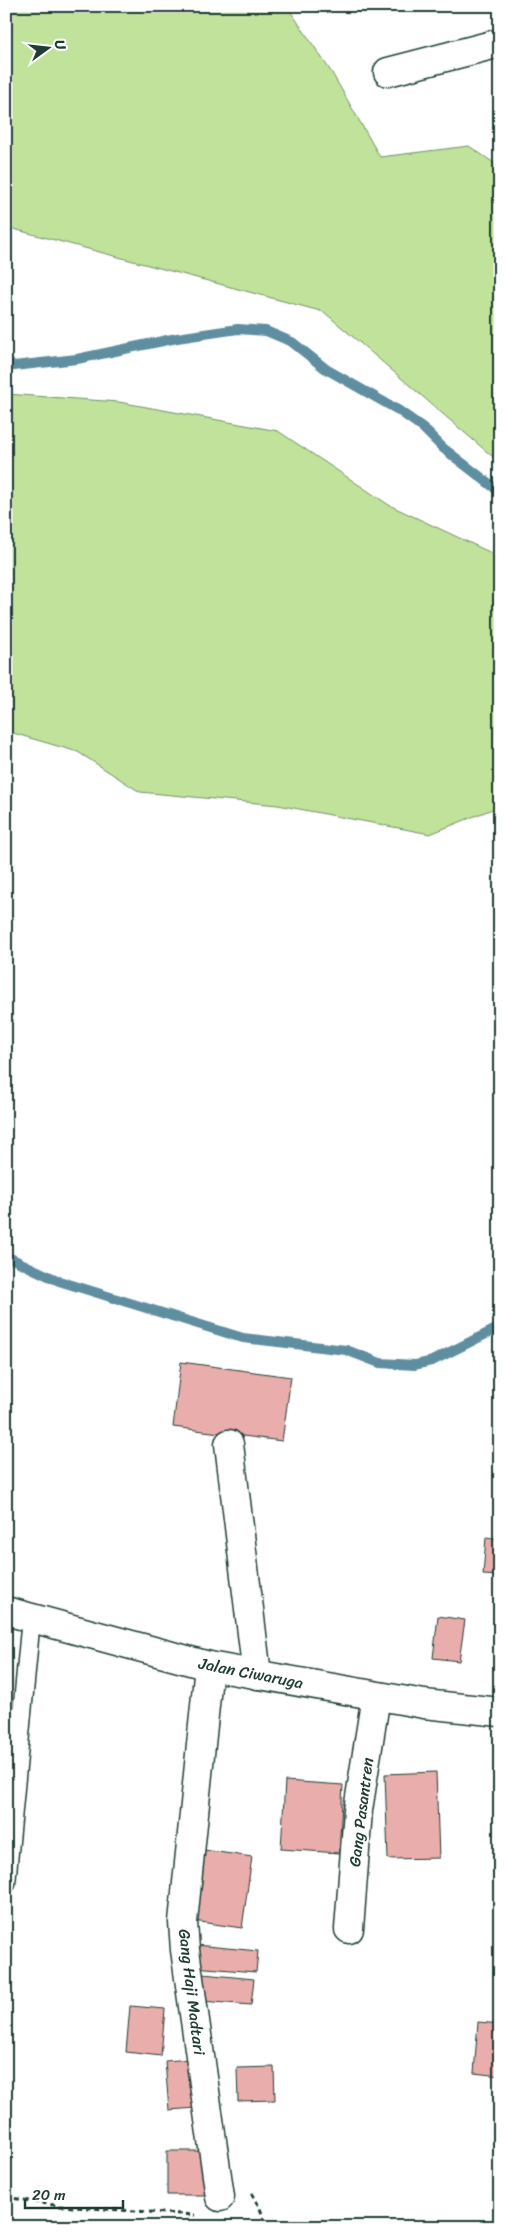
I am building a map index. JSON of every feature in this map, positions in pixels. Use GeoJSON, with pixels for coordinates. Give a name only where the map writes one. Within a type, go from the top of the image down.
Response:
{"type":"FeatureCollection","features":[{"type":"Feature","properties":{"kind":"street"},"geometry":{"type":"LineString","coordinates":[[388,72],[500,43]]}},
{"type":"Feature","properties":{"kind":"street"},"geometry":{"type":"LineString","coordinates":[[229,1444],[257,1675]]}},
{"type":"Feature","properties":{"kind":"street","name":"Jalan Ciwaruga"},"geometry":{"type":"LineString","coordinates":[[18,1615],[209,1666],[424,1704],[500,1712]]}},
{"type":"Feature","properties":{"kind":"street","name":"Gang Haji Madtari"},"geometry":{"type":"LineString","coordinates":[[209,1666],[183,1922],[185,1950],[220,2197]]}},
{"type":"Feature","properties":{"kind":"street","name":"Gang Pasantren"},"geometry":{"type":"LineString","coordinates":[[350,1929],[358,1810],[376,1696]]}},
{"type":"Feature","properties":{"kind":"lane"},"geometry":{"type":"LineString","coordinates":[[6,1884],[18,1615]]}},
{"type":"Feature","properties":{"kind":"path"},"geometry":{"type":"LineString","coordinates":[[6,2197],[60,2206],[205,2215],[214,2208],[220,2197]]}},
{"type":"Feature","properties":{"kind":"green space"},"geometry":{"type":"Polygon","coordinates":[[[6,6],[287,6],[332,73],[380,157],[469,146],[500,167],[500,463],[324,312],[6,227],[6,6]]]}},
{"type":"Feature","properties":{"kind":"green space"},"geometry":{"type":"Polygon","coordinates":[[[6,394],[119,402],[278,431],[389,505],[500,557],[500,806],[430,834],[278,805],[140,792],[78,752],[6,731],[6,394]]]}},
{"type":"Feature","properties":{"kind":"building"},"geometry":{"type":"Polygon","coordinates":[[[181,1362],[291,1377],[282,1441],[173,1427],[181,1362]]]}},
{"type":"Feature","properties":{"kind":"building"},"geometry":{"type":"Polygon","coordinates":[[[486,1537],[500,1539],[500,1576],[483,1575],[486,1537]]]}},
{"type":"Feature","properties":{"kind":"building"},"geometry":{"type":"Polygon","coordinates":[[[438,1616],[465,1620],[459,1661],[433,1658],[438,1616]]]}},
{"type":"Feature","properties":{"kind":"building"},"geometry":{"type":"Polygon","coordinates":[[[436,1772],[439,1858],[388,1859],[385,1774],[436,1772]]]}},
{"type":"Feature","properties":{"kind":"building"},"geometry":{"type":"Polygon","coordinates":[[[285,1781],[343,1785],[339,1853],[281,1849],[285,1781]]]}},
{"type":"Feature","properties":{"kind":"building"},"geometry":{"type":"Polygon","coordinates":[[[204,1850],[252,1857],[242,1928],[193,1921],[204,1850]]]}},
{"type":"Feature","properties":{"kind":"building"},"geometry":{"type":"Polygon","coordinates":[[[196,1945],[258,1951],[256,1972],[194,1967],[196,1945]]]}},
{"type":"Feature","properties":{"kind":"building"},"geometry":{"type":"Polygon","coordinates":[[[203,1974],[254,1979],[251,2005],[201,2001],[203,1974]]]}},
{"type":"Feature","properties":{"kind":"building"},"geometry":{"type":"Polygon","coordinates":[[[130,2006],[165,2009],[161,2056],[126,2052],[130,2006]]]}},
{"type":"Feature","properties":{"kind":"building"},"geometry":{"type":"Polygon","coordinates":[[[478,2022],[500,2024],[500,2076],[474,2073],[478,2022]]]}},
{"type":"Feature","properties":{"kind":"building"},"geometry":{"type":"Polygon","coordinates":[[[192,2059],[196,2108],[169,2110],[165,2061],[192,2059]]]}},
{"type":"Feature","properties":{"kind":"building"},"geometry":{"type":"Polygon","coordinates":[[[274,2067],[275,2100],[238,2101],[237,2068],[274,2067]]]}},
{"type":"Feature","properties":{"kind":"building"},"geometry":{"type":"Polygon","coordinates":[[[167,2151],[207,2151],[208,2195],[167,2195],[167,2151]]]}},
{"type":"Feature","properties":{"kind":"waterway"},"geometry":{"type":"LineString","coordinates":[[6,362],[14,366],[77,359],[177,338],[238,329],[266,331],[292,342],[326,369],[398,410],[422,427],[443,448],[500,492]]}},
{"type":"Feature","properties":{"kind":"waterway"},"geometry":{"type":"LineString","coordinates":[[6,1256],[59,1281],[243,1338],[346,1350],[380,1363],[415,1365],[432,1361],[500,1327]]}}]}
